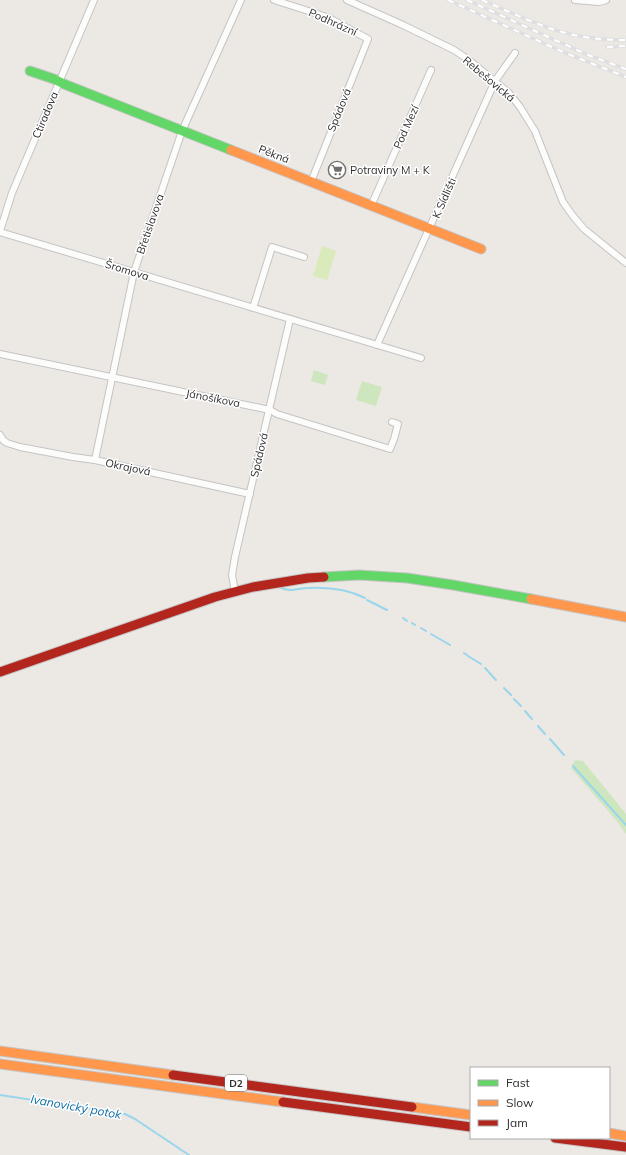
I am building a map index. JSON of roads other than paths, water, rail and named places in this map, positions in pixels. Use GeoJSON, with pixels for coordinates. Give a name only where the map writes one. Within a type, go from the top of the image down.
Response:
{"type":"FeatureCollection","features":[{"type":"Feature","properties":{"kind":"main road","name":"Pěkná"},"geometry":{"type":"LineString","coordinates":[[30,70],[481,249]]}},
{"type":"Feature","properties":{"kind":"main road"},"geometry":{"type":"LineString","coordinates":[[0,672],[195,604],[253,587],[308,578],[346,576],[393,577],[453,585],[626,617]]}},
{"type":"Feature","properties":{"kind":"main road","name":"D2"},"geometry":{"type":"LineString","coordinates":[[0,1051],[470,1115]]}},
{"type":"Feature","properties":{"kind":"main road","name":"D2"},"geometry":{"type":"LineString","coordinates":[[0,1064],[470,1127]]}},
{"type":"Feature","properties":{"kind":"main road"},"geometry":{"type":"LineString","coordinates":[[610,1133],[626,1136]]}},
{"type":"Feature","properties":{"kind":"main road"},"geometry":{"type":"LineString","coordinates":[[563,1139],[626,1147]]}},
{"type":"Feature","properties":{"kind":"street","name":"Ctiradova"},"geometry":{"type":"LineString","coordinates":[[0,231],[12,193],[94,0]]}},
{"type":"Feature","properties":{"kind":"street","name":"Břetislavova"},"geometry":{"type":"LineString","coordinates":[[95,460],[134,272],[182,131],[242,0]]}},
{"type":"Feature","properties":{"kind":"street","name":"Podhrázní"},"geometry":{"type":"LineString","coordinates":[[274,0],[327,18],[368,39]]}},
{"type":"Feature","properties":{"kind":"street","name":"Rebešovická"},"geometry":{"type":"LineString","coordinates":[[347,0],[454,50],[495,81],[515,100],[528,118],[546,157],[563,202],[573,216],[584,229],[626,263]]}},
{"type":"Feature","properties":{"kind":"street"},"geometry":{"type":"LineString","coordinates":[[574,0],[599,2],[606,0]]}},
{"type":"Feature","properties":{"kind":"street","name":"Spádová"},"geometry":{"type":"LineString","coordinates":[[311,182],[368,39]]}},
{"type":"Feature","properties":{"kind":"street","name":"K Sídlišti"},"geometry":{"type":"LineString","coordinates":[[377,345],[495,81],[515,53]]}},
{"type":"Feature","properties":{"kind":"street","name":"Pod Mezí"},"geometry":{"type":"LineString","coordinates":[[371,206],[431,70]]}},
{"type":"Feature","properties":{"kind":"street","name":"Šromova"},"geometry":{"type":"LineString","coordinates":[[0,231],[420,358]]}},
{"type":"Feature","properties":{"kind":"street"},"geometry":{"type":"LineString","coordinates":[[254,308],[272,247],[304,257]]}},
{"type":"Feature","properties":{"kind":"street","name":"Spádová"},"geometry":{"type":"LineString","coordinates":[[235,592],[232,571],[290,319]]}},
{"type":"Feature","properties":{"kind":"street","name":"Jánošíkova"},"geometry":{"type":"LineString","coordinates":[[0,354],[270,410],[277,414],[390,449],[398,424],[392,422]]}},
{"type":"Feature","properties":{"kind":"street","name":"Okrajová"},"geometry":{"type":"LineString","coordinates":[[0,435],[7,443],[28,448],[95,460],[250,494]]}},
{"type":"Feature","properties":{"kind":"waterway"},"geometry":{"type":"LineString","coordinates":[[279,587],[287,590],[331,588],[351,592],[365,598]]}},
{"type":"Feature","properties":{"kind":"waterway"},"geometry":{"type":"LineString","coordinates":[[367,600],[387,610]]}},
{"type":"Feature","properties":{"kind":"waterway"},"geometry":{"type":"LineString","coordinates":[[403,618],[407,621]]}},
{"type":"Feature","properties":{"kind":"waterway"},"geometry":{"type":"LineString","coordinates":[[421,628],[426,631]]}},
{"type":"Feature","properties":{"kind":"waterway"},"geometry":{"type":"LineString","coordinates":[[431,634],[450,645]]}},
{"type":"Feature","properties":{"kind":"waterway"},"geometry":{"type":"LineString","coordinates":[[468,656],[481,664]]}},
{"type":"Feature","properties":{"kind":"waterway"},"geometry":{"type":"LineString","coordinates":[[485,668],[496,680]]}},
{"type":"Feature","properties":{"kind":"waterway"},"geometry":{"type":"LineString","coordinates":[[504,688],[511,695]]}},
{"type":"Feature","properties":{"kind":"waterway"},"geometry":{"type":"LineString","coordinates":[[514,699],[521,706]]}},
{"type":"Feature","properties":{"kind":"waterway"},"geometry":{"type":"LineString","coordinates":[[525,711],[532,719]]}},
{"type":"Feature","properties":{"kind":"waterway"},"geometry":{"type":"LineString","coordinates":[[538,726],[545,734]]}},
{"type":"Feature","properties":{"kind":"waterway"},"geometry":{"type":"LineString","coordinates":[[550,739],[564,755]]}},
{"type":"Feature","properties":{"kind":"waterway"},"geometry":{"type":"LineString","coordinates":[[573,766],[626,825]]}},
{"type":"Feature","properties":{"kind":"waterway","name":"Ivanovický potok"},"geometry":{"type":"LineString","coordinates":[[0,1095],[125,1114],[189,1155]]}},
{"type":"Feature","properties":{"kind":"railway"},"geometry":{"type":"LineString","coordinates":[[448,0],[563,52],[626,77]]}},
{"type":"Feature","properties":{"kind":"railway"},"geometry":{"type":"LineString","coordinates":[[467,0],[588,55],[626,69]]}},
{"type":"Feature","properties":{"kind":"railway"},"geometry":{"type":"LineString","coordinates":[[482,0],[531,21],[562,32],[578,36],[610,40],[626,40]]}},
{"type":"Feature","properties":{"kind":"railway"},"geometry":{"type":"LineString","coordinates":[[607,47],[626,46]]}},
{"type":"Feature","properties":{"kind":"place","name":"Potraviny M + K"},"geometry":{"type":"Point","coordinates":[337,170]}}]}
